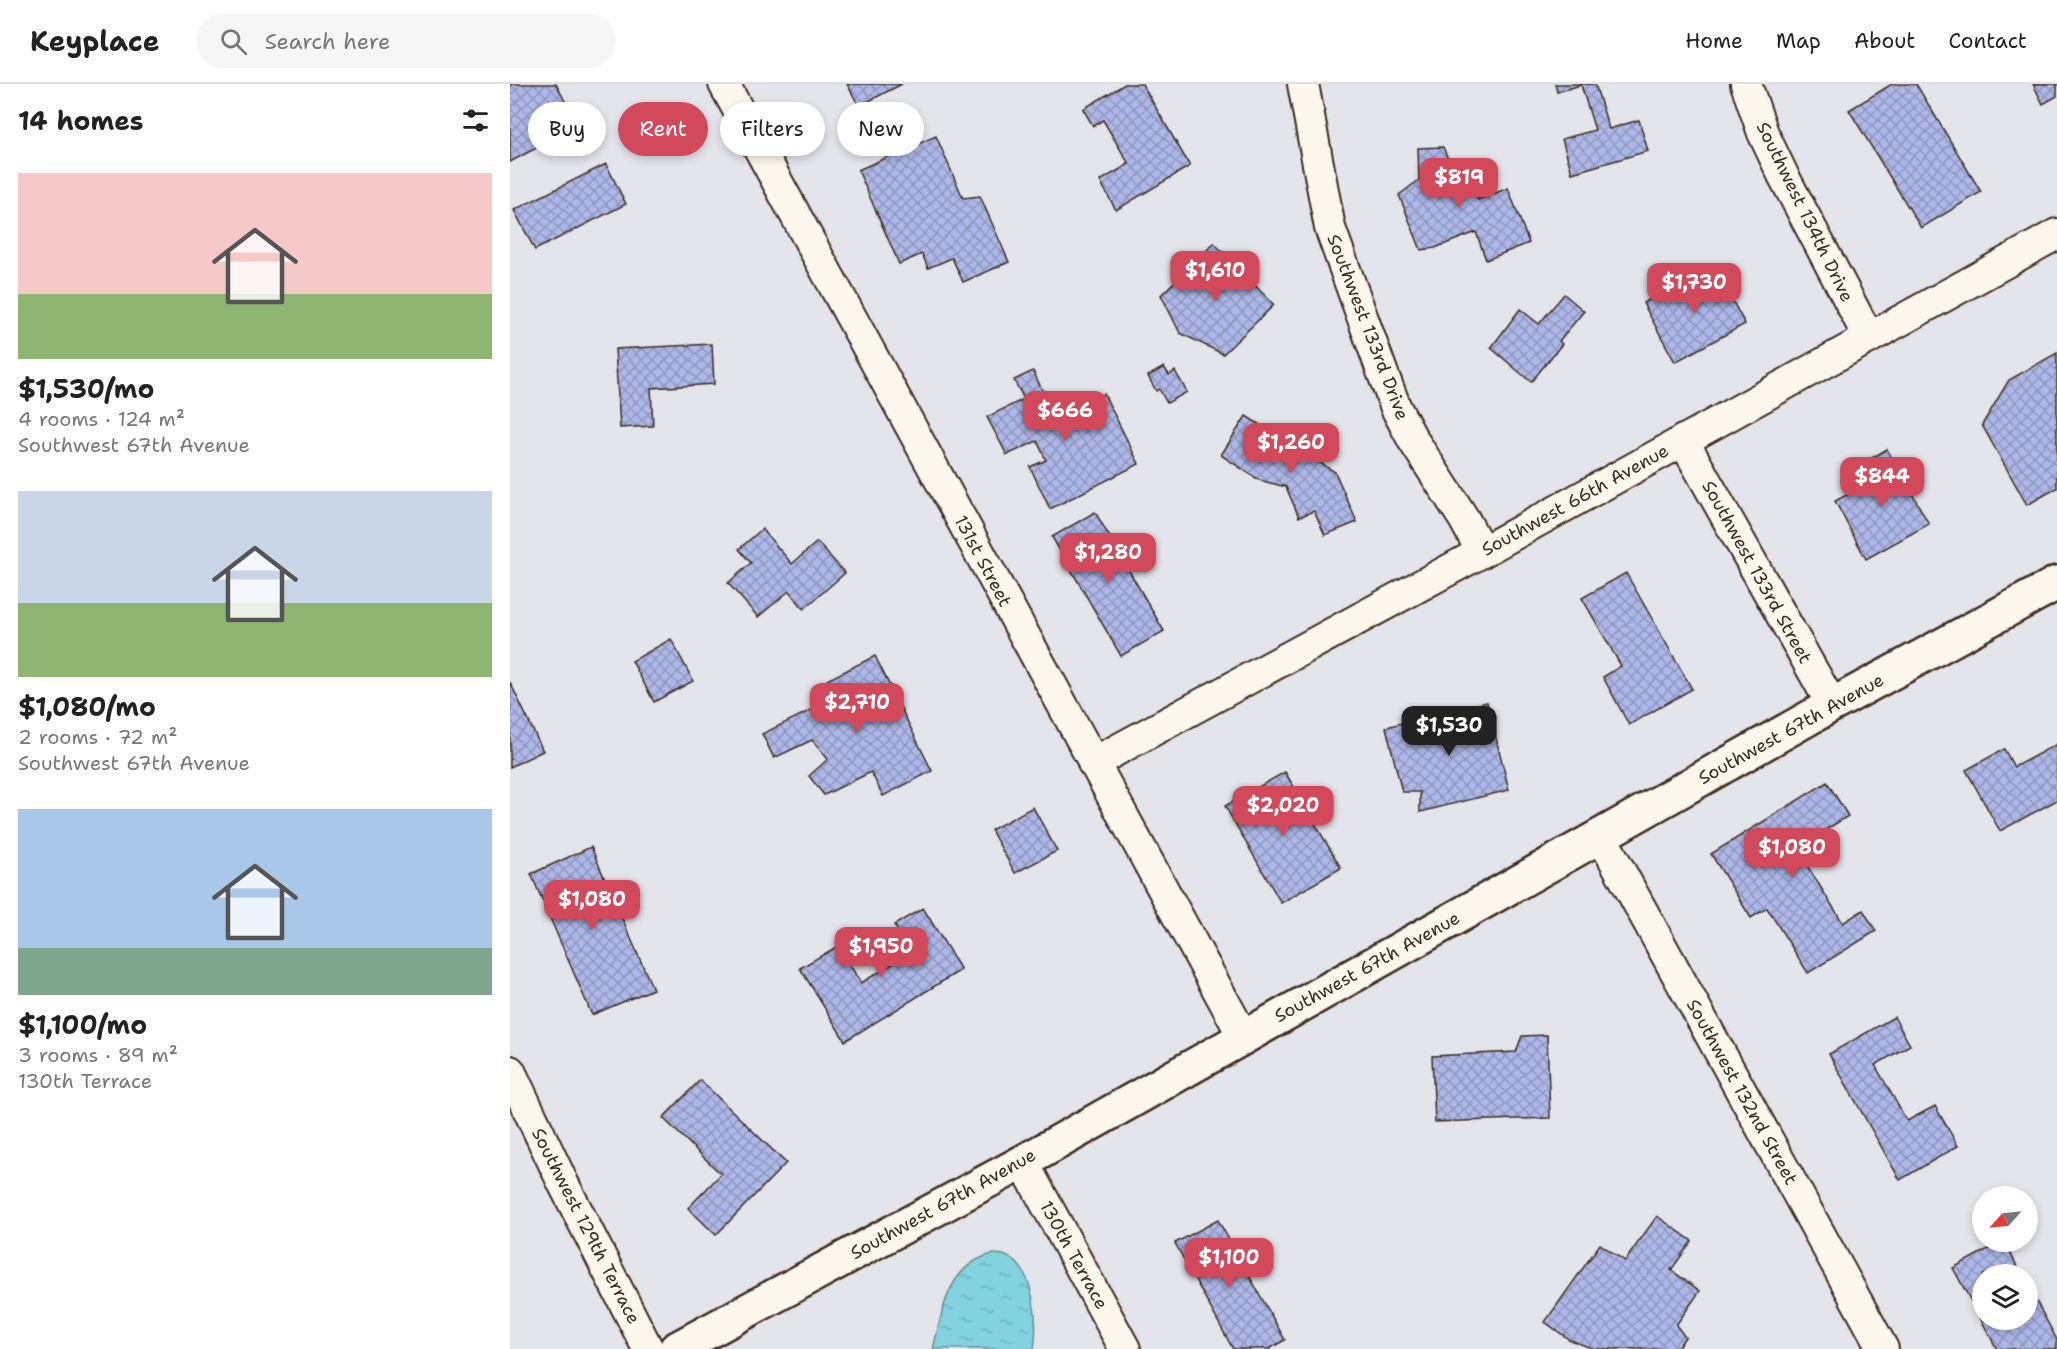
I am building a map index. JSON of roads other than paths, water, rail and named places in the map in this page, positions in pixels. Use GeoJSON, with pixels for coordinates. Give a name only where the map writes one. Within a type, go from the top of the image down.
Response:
{"type":"FeatureCollection","features":[{"type":"Feature","properties":{"kind":"main road","name":"Southwest 67th Avenue"},"geometry":{"type":"LineString","coordinates":[[676,1349],[1023,1161],[1832,705],[2057,583]]}},
{"type":"Feature","properties":{"kind":"street","name":"131st Street"},"geometry":{"type":"LineString","coordinates":[[724,84],[1243,1036]]}},
{"type":"Feature","properties":{"kind":"street","name":"Southwest 133rd Drive"},"geometry":{"type":"LineString","coordinates":[[1303,84],[1330,228],[1396,408],[1413,440],[1464,519],[1482,552]]}},
{"type":"Feature","properties":{"kind":"street","name":"Southwest 134th Drive"},"geometry":{"type":"LineString","coordinates":[[1746,84],[1763,134],[1869,338]]}},
{"type":"Feature","properties":{"kind":"street","name":"Southwest 66th Avenue"},"geometry":{"type":"LineString","coordinates":[[1093,763],[1482,552],[2057,234]]}},
{"type":"Feature","properties":{"kind":"street","name":"Southwest 133rd Street"},"geometry":{"type":"LineString","coordinates":[[1683,440],[1832,705]]}},
{"type":"Feature","properties":{"kind":"street","name":"Southwest 132nd Street"},"geometry":{"type":"LineString","coordinates":[[1600,836],[1883,1349]]}},
{"type":"Feature","properties":{"kind":"street","name":"Southwest 129th Terrace"},"geometry":{"type":"LineString","coordinates":[[510,1071],[563,1183],[648,1349]]}},
{"type":"Feature","properties":{"kind":"street","name":"130th Terrace"},"geometry":{"type":"LineString","coordinates":[[1023,1161],[1125,1349]]}},
{"type":"Feature","properties":{"kind":"water"},"geometry":{"type":"Polygon","coordinates":[[[992,1254],[1004,1255],[1016,1262],[1029,1283],[1035,1311],[1034,1349],[933,1349],[944,1305],[956,1279],[965,1268],[992,1254]]]}}]}
